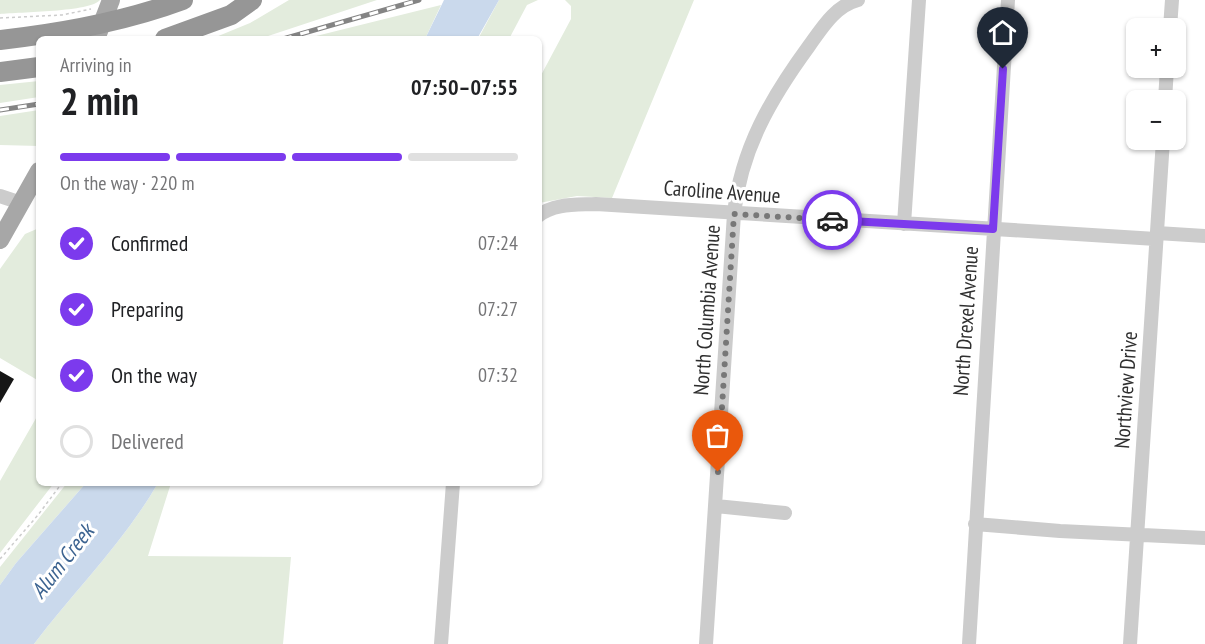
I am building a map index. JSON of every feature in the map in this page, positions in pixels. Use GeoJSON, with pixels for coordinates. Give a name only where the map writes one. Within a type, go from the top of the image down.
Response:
{"type":"FeatureCollection","features":[{"type":"Feature","properties":{"kind":"highway"},"geometry":{"type":"LineString","coordinates":[[0,40],[66,23],[114,21],[183,0]]}},
{"type":"Feature","properties":{"kind":"highway"},"geometry":{"type":"LineString","coordinates":[[173,36],[231,15],[252,0]]}},
{"type":"Feature","properties":{"kind":"highway"},"geometry":{"type":"LineString","coordinates":[[0,72],[36,67]]}},
{"type":"Feature","properties":{"kind":"main road"},"geometry":{"type":"LineString","coordinates":[[97,36],[111,0]]}},
{"type":"Feature","properties":{"kind":"main road"},"geometry":{"type":"LineString","coordinates":[[0,240],[36,176]]}},
{"type":"Feature","properties":{"kind":"street","name":"North Columbia Avenue"},"geometry":{"type":"LineString","coordinates":[[706,644],[734,214],[740,176],[761,118],[779,87],[822,28],[840,8],[858,0]]}},
{"type":"Feature","properties":{"kind":"street"},"geometry":{"type":"LineString","coordinates":[[904,224],[919,0]]}},
{"type":"Feature","properties":{"kind":"street","name":"North Drexel Avenue"},"geometry":{"type":"LineString","coordinates":[[969,644],[1008,0]]}},
{"type":"Feature","properties":{"kind":"street"},"geometry":{"type":"LineString","coordinates":[[1171,18],[1172,0]]}},
{"type":"Feature","properties":{"kind":"street","name":"Northview Drive"},"geometry":{"type":"LineString","coordinates":[[1130,644],[1162,150]]}},
{"type":"Feature","properties":{"kind":"street"},"geometry":{"type":"LineString","coordinates":[[0,196],[21,203]]}},
{"type":"Feature","properties":{"kind":"street","name":"Caroline Avenue"},"geometry":{"type":"LineString","coordinates":[[542,213],[550,208],[560,206],[596,204],[993,229],[1205,236]]}},
{"type":"Feature","properties":{"kind":"street"},"geometry":{"type":"LineString","coordinates":[[441,644],[453,486]]}},
{"type":"Feature","properties":{"kind":"street"},"geometry":{"type":"LineString","coordinates":[[716,506],[784,513]]}},
{"type":"Feature","properties":{"kind":"street"},"geometry":{"type":"LineString","coordinates":[[975,524],[1060,531],[1205,538]]}},
{"type":"Feature","properties":{"kind":"path"},"geometry":{"type":"LineString","coordinates":[[0,18],[66,23]]}},
{"type":"Feature","properties":{"kind":"path"},"geometry":{"type":"LineString","coordinates":[[0,559],[60,486]]}},
{"type":"Feature","properties":{"kind":"green space"},"geometry":{"type":"Polygon","coordinates":[[[0,0],[100,0],[94,4],[69,9],[0,14],[0,0]]]}},
{"type":"Feature","properties":{"kind":"green space"},"geometry":{"type":"Polygon","coordinates":[[[289,0],[377,0],[268,36],[218,36],[250,23],[289,0]]]}},
{"type":"Feature","properties":{"kind":"green space"},"geometry":{"type":"Polygon","coordinates":[[[499,0],[538,0],[527,5],[511,36],[480,36],[499,0]]]}},
{"type":"Feature","properties":{"kind":"green space"},"geometry":{"type":"Polygon","coordinates":[[[565,0],[694,0],[612,198],[577,196],[542,202],[542,73],[571,19],[571,6],[565,0]]]}},
{"type":"Feature","properties":{"kind":"green space"},"geometry":{"type":"Polygon","coordinates":[[[441,5],[426,36],[316,36],[441,5]]]}},
{"type":"Feature","properties":{"kind":"green space"},"geometry":{"type":"Polygon","coordinates":[[[36,81],[36,97],[0,103],[0,85],[36,81]]]}},
{"type":"Feature","properties":{"kind":"green space"},"geometry":{"type":"Polygon","coordinates":[[[36,110],[36,146],[0,145],[0,116],[36,110]]]}},
{"type":"Feature","properties":{"kind":"green space"},"geometry":{"type":"Polygon","coordinates":[[[36,229],[36,379],[0,358],[0,269],[25,234],[36,229]]]}},
{"type":"Feature","properties":{"kind":"green space"},"geometry":{"type":"Polygon","coordinates":[[[36,418],[36,486],[52,486],[0,553],[0,481],[36,418]]]}},
{"type":"Feature","properties":{"kind":"green space"},"geometry":{"type":"Polygon","coordinates":[[[65,486],[83,486],[16,563],[0,585],[0,567],[65,486]]]}},
{"type":"Feature","properties":{"kind":"green space"},"geometry":{"type":"Polygon","coordinates":[[[156,486],[170,486],[148,556],[291,557],[283,644],[34,644],[115,546],[156,486]]]}},
{"type":"Feature","properties":{"kind":"water"},"geometry":{"type":"Polygon","coordinates":[[[444,0],[499,0],[479,36],[426,36],[444,0]]]}},
{"type":"Feature","properties":{"kind":"water","name":"Alum Creek"},"geometry":{"type":"Polygon","coordinates":[[[83,486],[156,486],[115,546],[34,644],[0,644],[0,585],[16,563],[83,486]]]}},
{"type":"Feature","properties":{"kind":"building"},"geometry":{"type":"Polygon","coordinates":[[[0,371],[14,379],[0,403],[0,371]]]}},
{"type":"Feature","properties":{"kind":"railway"},"geometry":{"type":"LineString","coordinates":[[293,36],[419,0]]}},
{"type":"Feature","properties":{"kind":"railway"},"geometry":{"type":"LineString","coordinates":[[0,110],[36,104]]}},
{"type":"Feature","properties":{"kind":"way so far"},"geometry":{"type":"LineString","coordinates":[[718,472],[734,214],[832,220]]}},
{"type":"Feature","properties":{"kind":"route"},"geometry":{"type":"LineString","coordinates":[[832,220],[993,229],[1003,69]]}}]}
